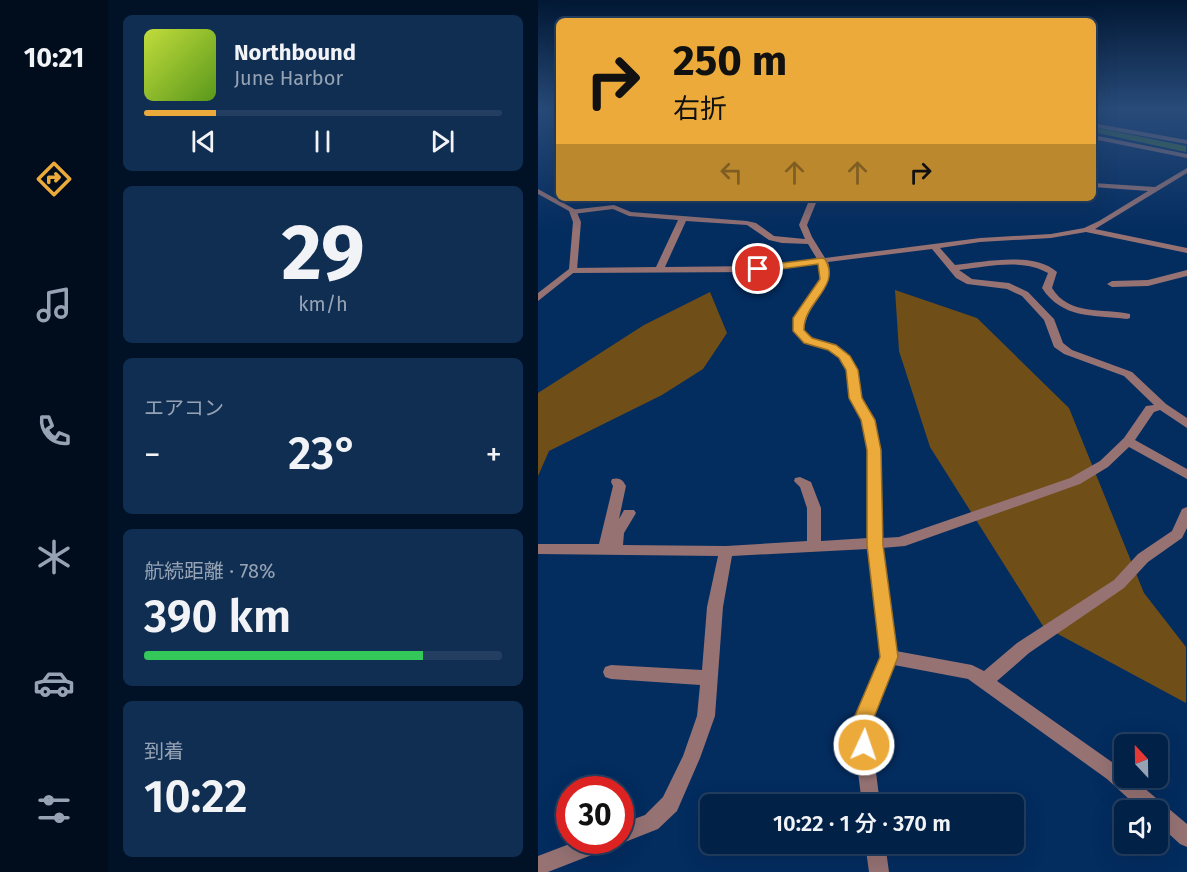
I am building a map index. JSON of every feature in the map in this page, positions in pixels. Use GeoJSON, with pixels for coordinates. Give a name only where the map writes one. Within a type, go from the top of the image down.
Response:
{"type":"FeatureCollection","features":[{"type":"Feature","properties":{"kind":"street"},"geometry":{"type":"LineString","coordinates":[[1160,151],[1186,156]]}},
{"type":"Feature","properties":{"kind":"street"},"geometry":{"type":"LineString","coordinates":[[538,298],[573,270],[758,269],[934,246],[1086,230],[1102,223],[1186,170]]}},
{"type":"Feature","properties":{"kind":"street"},"geometry":{"type":"LineString","coordinates":[[1096,185],[1154,189]]}},
{"type":"Feature","properties":{"kind":"street"},"geometry":{"type":"LineString","coordinates":[[538,190],[573,212],[577,222],[573,270]]}},
{"type":"Feature","properties":{"kind":"street"},"geometry":{"type":"LineString","coordinates":[[813,201],[803,225],[826,270],[825,279],[798,318],[799,331],[808,341],[832,347],[844,356],[852,370],[856,398],[868,420],[874,450],[875,545],[889,657],[861,725],[870,794]]}},
{"type":"Feature","properties":{"kind":"street"},"geometry":{"type":"LineString","coordinates":[[573,212],[614,207],[630,214],[747,223],[757,225],[767,236],[778,240],[811,242]]}},
{"type":"Feature","properties":{"kind":"street"},"geometry":{"type":"LineString","coordinates":[[659,270],[683,218]]}},
{"type":"Feature","properties":{"kind":"street"},"geometry":{"type":"LineString","coordinates":[[1086,230],[1186,251]]}},
{"type":"Feature","properties":{"kind":"street"},"geometry":{"type":"LineString","coordinates":[[934,246],[959,276],[970,282],[1009,286],[1025,294],[1049,319],[1058,345],[1068,352],[1128,374],[1162,406],[1186,424]]}},
{"type":"Feature","properties":{"kind":"street"},"geometry":{"type":"LineString","coordinates":[[952,268],[1008,263],[1044,267],[1053,272],[1047,288],[1058,303],[1070,310],[1128,316]]}},
{"type":"Feature","properties":{"kind":"street"},"geometry":{"type":"LineString","coordinates":[[1112,284],[1148,283],[1186,273]]}},
{"type":"Feature","properties":{"kind":"street"},"geometry":{"type":"LineString","coordinates":[[538,549],[726,551],[900,542],[1075,481],[1104,464],[1128,441],[1150,409],[1162,406]]}},
{"type":"Feature","properties":{"kind":"street"},"geometry":{"type":"LineString","coordinates":[[1128,441],[1186,475]]}},
{"type":"Feature","properties":{"kind":"street"},"geometry":{"type":"LineString","coordinates":[[800,481],[806,485],[814,508],[814,547]]}},
{"type":"Feature","properties":{"kind":"street"},"geometry":{"type":"LineString","coordinates":[[610,551],[620,486],[617,482]]}},
{"type":"Feature","properties":{"kind":"street"},"geometry":{"type":"LineString","coordinates":[[985,681],[1022,648],[1119,584],[1143,558],[1177,534],[1186,512]]}},
{"type":"Feature","properties":{"kind":"street"},"geometry":{"type":"LineString","coordinates":[[610,551],[629,513]]}},
{"type":"Feature","properties":{"kind":"street"},"geometry":{"type":"LineString","coordinates":[[634,829],[651,822],[670,804],[691,758],[706,716],[715,607],[726,551]]}},
{"type":"Feature","properties":{"kind":"street"},"geometry":{"type":"LineString","coordinates":[[889,657],[972,672],[1113,773],[1144,800]]}},
{"type":"Feature","properties":{"kind":"street"},"geometry":{"type":"LineString","coordinates":[[611,672],[708,678]]}},
{"type":"Feature","properties":{"kind":"street"},"geometry":{"type":"LineString","coordinates":[[1168,821],[1186,837]]}},
{"type":"Feature","properties":{"kind":"street"},"geometry":{"type":"LineString","coordinates":[[538,866],[569,854]]}},
{"type":"Feature","properties":{"kind":"street"},"geometry":{"type":"LineString","coordinates":[[877,854],[879,872]]}},
{"type":"Feature","properties":{"kind":"shaded area"},"geometry":{"type":"Polygon","coordinates":[[[895,290],[977,318],[1069,408],[1144,593],[1186,647],[1186,703],[1043,626],[930,447],[899,351],[895,290]]]}},
{"type":"Feature","properties":{"kind":"shaded area"},"geometry":{"type":"Polygon","coordinates":[[[710,292],[727,333],[703,369],[662,395],[549,451],[538,476],[538,393],[644,325],[710,292]]]}},
{"type":"Feature","properties":{"kind":"route"},"geometry":{"type":"LineString","coordinates":[[758,269],[822,261],[826,270],[825,279],[798,318],[799,331],[808,341],[832,347],[844,356],[852,370],[856,398],[868,420],[874,450],[875,545],[889,657],[861,725],[864,745]]}}]}
